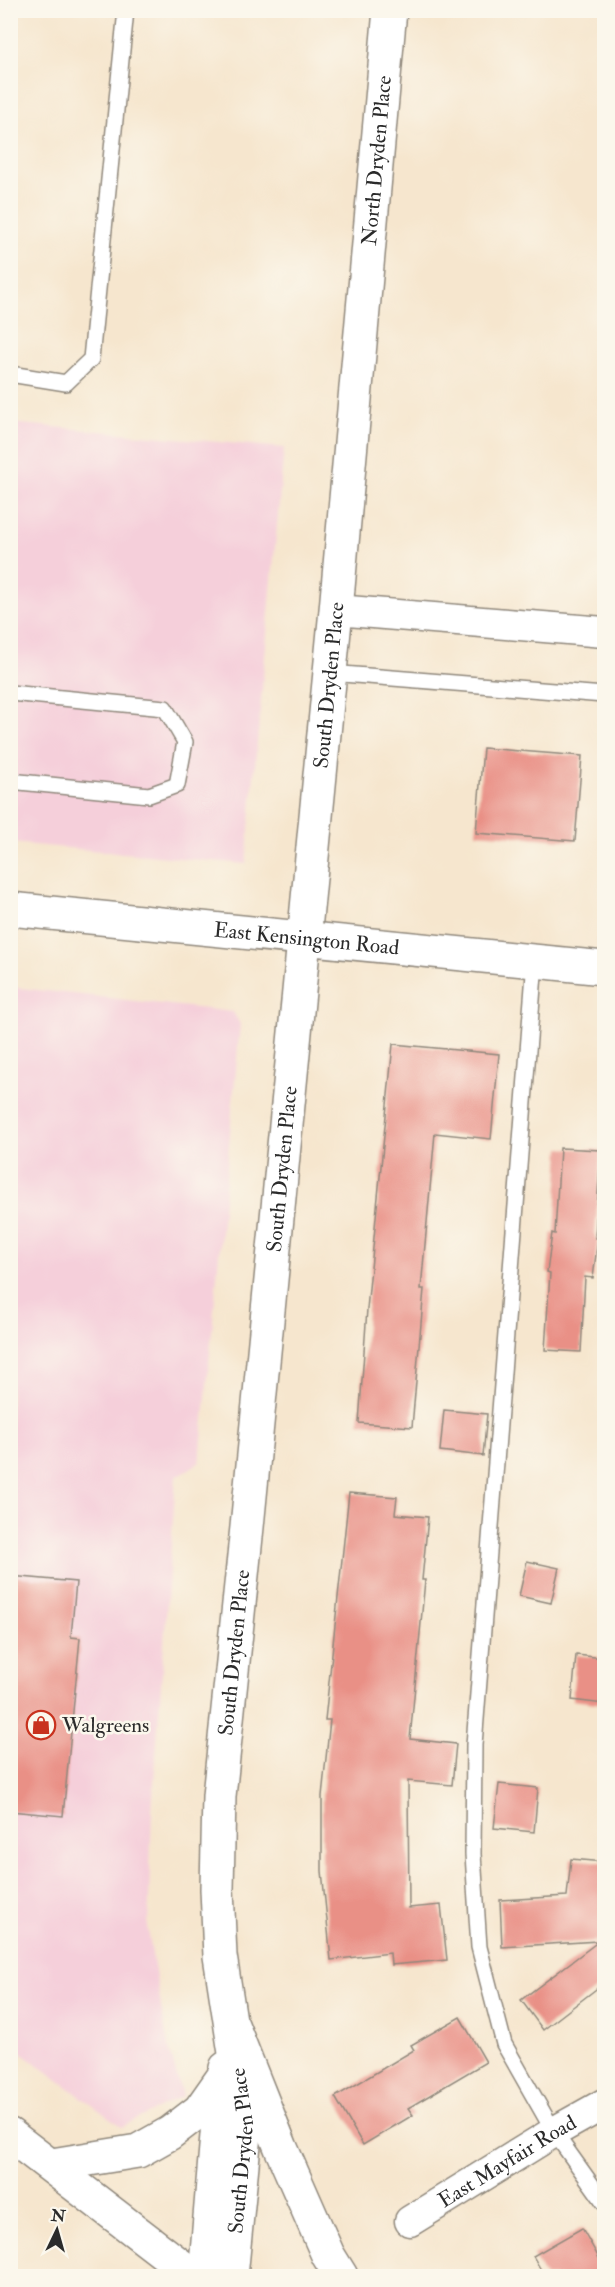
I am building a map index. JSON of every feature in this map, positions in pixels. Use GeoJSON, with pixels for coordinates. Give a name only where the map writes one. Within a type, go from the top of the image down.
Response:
{"type":"FeatureCollection","features":[{"type":"Feature","properties":{"kind":"street","name":"North Dryden Place"},"geometry":{"type":"LineString","coordinates":[[362,311],[390,10]]}},
{"type":"Feature","properties":{"kind":"street","name":"South Dryden Place"},"geometry":{"type":"LineString","coordinates":[[231,2277],[246,2124],[220,1941],[217,1889],[219,1796],[330,673],[362,311]]}},
{"type":"Feature","properties":{"kind":"street"},"geometry":{"type":"LineString","coordinates":[[336,610],[604,632]]}},
{"type":"Feature","properties":{"kind":"street","name":"East Kensington Road"},"geometry":{"type":"LineString","coordinates":[[10,909],[604,968]]}},
{"type":"Feature","properties":{"kind":"street","name":"South Dryden Place"},"geometry":{"type":"LineString","coordinates":[[205,2277],[220,2100],[232,2025]]}},
{"type":"Feature","properties":{"kind":"street"},"geometry":{"type":"LineString","coordinates":[[232,2025],[328,2255],[341,2277]]}},
{"type":"Feature","properties":{"kind":"street"},"geometry":{"type":"LineString","coordinates":[[51,2165],[138,2151],[170,2133],[200,2110],[224,2076]]}},
{"type":"Feature","properties":{"kind":"street","name":"East Mayfair Road"},"geometry":{"type":"LineString","coordinates":[[410,2221],[554,2132],[604,2104]]}},
{"type":"Feature","properties":{"kind":"street"},"geometry":{"type":"LineString","coordinates":[[10,2135],[194,2277]]}},
{"type":"Feature","properties":{"kind":"lane"},"geometry":{"type":"LineString","coordinates":[[10,374],[66,383],[91,359],[126,10]]}},
{"type":"Feature","properties":{"kind":"lane"},"geometry":{"type":"LineString","coordinates":[[330,673],[604,695]]}},
{"type":"Feature","properties":{"kind":"lane"},"geometry":{"type":"LineString","coordinates":[[10,693],[165,708],[185,742],[177,785],[149,795],[10,781]]}},
{"type":"Feature","properties":{"kind":"lane"},"geometry":{"type":"LineString","coordinates":[[535,961],[474,1745],[473,1854],[479,1947],[504,2044],[554,2132],[604,2202]]}},
{"type":"Feature","properties":{"kind":"shaded area"},"geometry":{"type":"Polygon","coordinates":[[[10,423],[284,448],[246,864],[11,843],[10,423]]]}},
{"type":"Feature","properties":{"kind":"shaded area"},"geometry":{"type":"Polygon","coordinates":[[[11,987],[233,1012],[240,1024],[200,1462],[176,1477],[152,1810],[148,1930],[166,2036],[182,2096],[122,2127],[11,2045],[11,987]]]}},
{"type":"Feature","properties":{"kind":"building"},"geometry":{"type":"Polygon","coordinates":[[[483,748],[582,756],[575,841],[476,833],[483,748]]]}},
{"type":"Feature","properties":{"kind":"building"},"geometry":{"type":"Polygon","coordinates":[[[393,1044],[499,1054],[491,1139],[435,1133],[412,1427],[359,1423],[367,1309],[393,1044]]]}},
{"type":"Feature","properties":{"kind":"building"},"geometry":{"type":"Polygon","coordinates":[[[560,1148],[601,1150],[595,1238],[598,1238],[593,1278],[585,1277],[581,1352],[545,1350],[550,1273],[547,1272],[552,1233],[555,1234],[560,1148]]]}},
{"type":"Feature","properties":{"kind":"building"},"geometry":{"type":"Polygon","coordinates":[[[444,1410],[487,1414],[483,1456],[440,1451],[444,1410]]]}},
{"type":"Feature","properties":{"kind":"building"},"geometry":{"type":"Polygon","coordinates":[[[349,1493],[397,1497],[395,1514],[428,1517],[422,1580],[425,1580],[410,1739],[456,1744],[452,1785],[408,1781],[409,1908],[441,1905],[447,1960],[391,1965],[390,1953],[331,1960],[322,1871],[322,1796],[330,1720],[325,1720],[349,1493]]]}},
{"type":"Feature","properties":{"kind":"building"},"geometry":{"type":"Polygon","coordinates":[[[527,1561],[559,1568],[551,1603],[519,1596],[527,1561]]]}},
{"type":"Feature","properties":{"kind":"building","name":"Walgreens"},"geometry":{"type":"Polygon","coordinates":[[[10,1576],[76,1582],[71,1637],[80,1638],[63,1816],[10,1811],[10,1576]]]}},
{"type":"Feature","properties":{"kind":"building"},"geometry":{"type":"Polygon","coordinates":[[[576,1655],[604,1658],[604,1704],[572,1700],[576,1655]]]}},
{"type":"Feature","properties":{"kind":"building"},"geometry":{"type":"Polygon","coordinates":[[[499,1784],[538,1788],[534,1832],[494,1828],[499,1784]]]}},
{"type":"Feature","properties":{"kind":"building"},"geometry":{"type":"Polygon","coordinates":[[[571,1859],[604,1862],[604,1983],[543,2030],[521,2000],[599,1941],[502,1947],[500,1900],[567,1896],[571,1859]]]}},
{"type":"Feature","properties":{"kind":"building"},"geometry":{"type":"Polygon","coordinates":[[[460,2017],[486,2062],[408,2108],[413,2115],[363,2145],[335,2097],[414,2050],[411,2045],[460,2017]]]}},
{"type":"Feature","properties":{"kind":"building"},"geometry":{"type":"Polygon","coordinates":[[[582,2228],[604,2267],[604,2277],[545,2277],[533,2256],[582,2228]]]}},
{"type":"Feature","properties":{"kind":"place","name":"Walgreens"},"geometry":{"type":"Point","coordinates":[41,1725]}}]}
